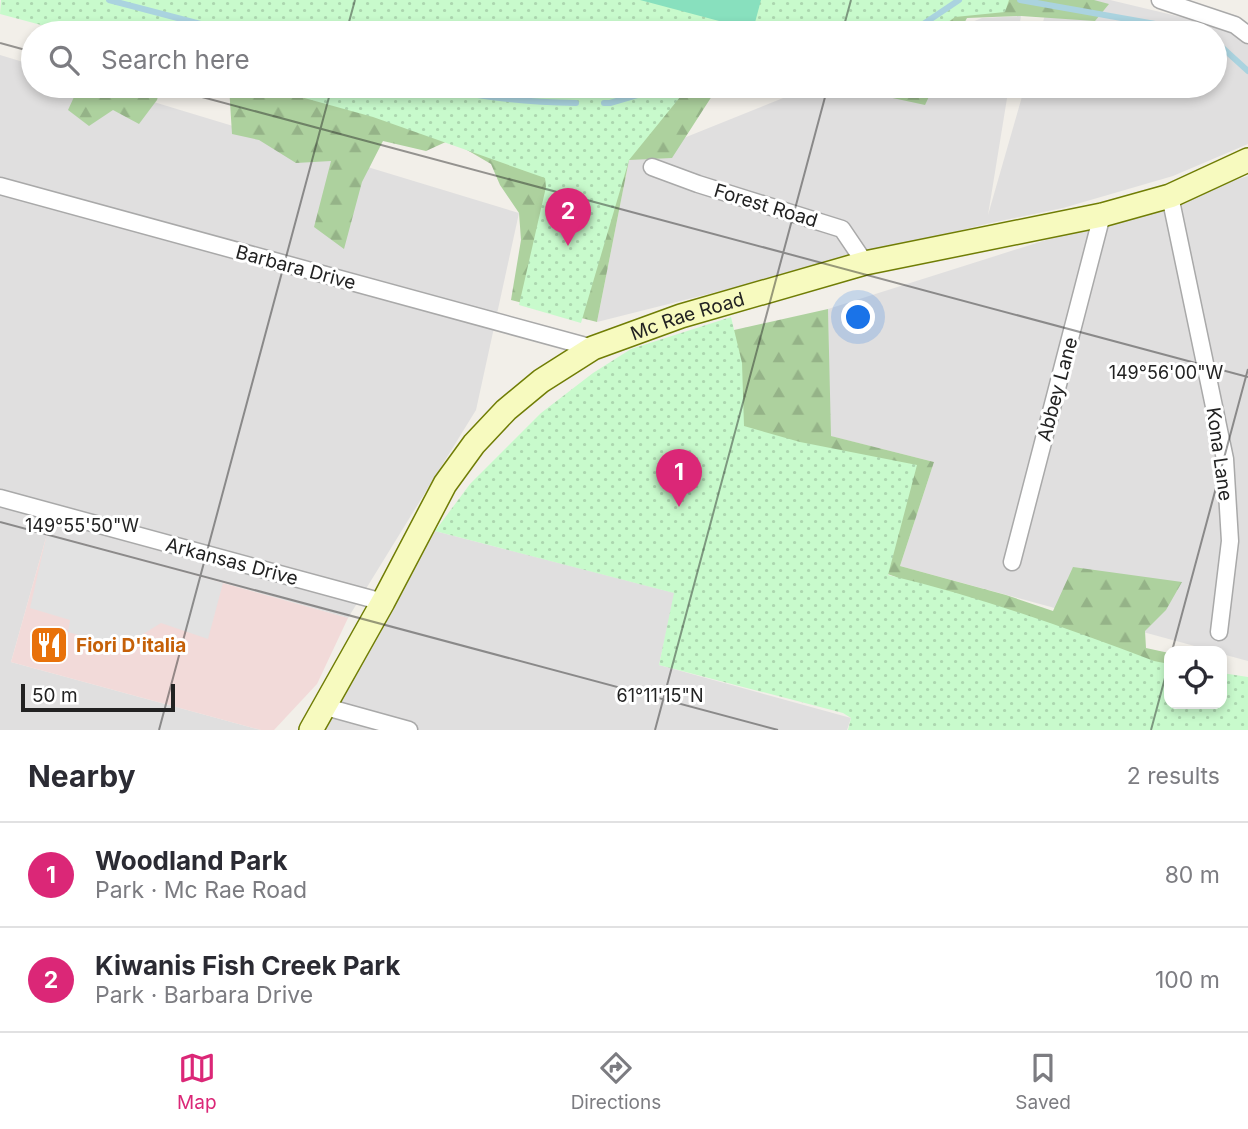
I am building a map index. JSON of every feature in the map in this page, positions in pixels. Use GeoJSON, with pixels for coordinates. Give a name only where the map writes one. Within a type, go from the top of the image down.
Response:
{"type":"FeatureCollection","features":[{"type":"Feature","properties":{"kind":"street"},"geometry":{"type":"LineString","coordinates":[[1160,0],[1223,21]]}},
{"type":"Feature","properties":{"kind":"street"},"geometry":{"type":"LineString","coordinates":[[1227,22],[1248,35]]}},
{"type":"Feature","properties":{"kind":"street","name":"Mc Rae Road"},"geometry":{"type":"LineString","coordinates":[[311,730],[326,707],[445,484],[474,444],[506,410],[541,381],[593,348],[681,316],[865,263],[1102,215],[1171,196],[1248,160]]}},
{"type":"Feature","properties":{"kind":"street","name":"Forest Road"},"geometry":{"type":"LineString","coordinates":[[652,167],[842,229],[865,263]]}},
{"type":"Feature","properties":{"kind":"street","name":"Barbara Drive"},"geometry":{"type":"LineString","coordinates":[[0,186],[593,348]]}},
{"type":"Feature","properties":{"kind":"street","name":"Kona Lane"},"geometry":{"type":"LineString","coordinates":[[1171,196],[1225,459],[1230,541],[1220,632]]}},
{"type":"Feature","properties":{"kind":"street","name":"Abbey Lane"},"geometry":{"type":"LineString","coordinates":[[1012,562],[1102,215]]}},
{"type":"Feature","properties":{"kind":"street","name":"Arkansas Drive"},"geometry":{"type":"LineString","coordinates":[[0,498],[383,602]]}},
{"type":"Feature","properties":{"kind":"street"},"geometry":{"type":"LineString","coordinates":[[326,707],[409,730]]}},
{"type":"Feature","properties":{"kind":"shaded area"},"geometry":{"type":"Polygon","coordinates":[[[1049,0],[1110,0],[1198,21],[1043,21],[1049,0]]]}},
{"type":"Feature","properties":{"kind":"shaded area"},"geometry":{"type":"Polygon","coordinates":[[[1021,16],[1020,21],[974,21],[982,18],[1021,16]]]}},
{"type":"Feature","properties":{"kind":"shaded area"},"geometry":{"type":"Polygon","coordinates":[[[1227,28],[1248,33],[1248,144],[1173,176],[1063,208],[986,224],[597,322],[629,160],[783,98],[1007,98],[988,215],[1022,98],[1227,98],[1227,28]]]}},
{"type":"Feature","properties":{"kind":"shaded area"},"geometry":{"type":"Polygon","coordinates":[[[0,55],[21,61],[21,98],[140,98],[519,213],[476,410],[348,618],[47,534],[11,662],[261,730],[0,730],[0,55]]]}},
{"type":"Feature","properties":{"kind":"shaded area"},"geometry":{"type":"Polygon","coordinates":[[[1248,176],[1248,661],[1227,655],[1227,646],[1195,646],[900,566],[934,462],[830,436],[828,309],[1248,176]]]}},
{"type":"Feature","properties":{"kind":"shaded area"},"geometry":{"type":"Polygon","coordinates":[[[435,531],[675,593],[659,665],[851,718],[847,730],[323,730],[435,531]]]}},
{"type":"Feature","properties":{"kind":"shaded area"},"geometry":{"type":"Polygon","coordinates":[[[47,534],[348,618],[317,684],[274,730],[261,730],[11,662],[47,534]]]}},
{"type":"Feature","properties":{"kind":"shaded area"},"geometry":{"type":"Polygon","coordinates":[[[47,534],[223,583],[208,639],[161,623],[135,639],[110,646],[95,646],[91,645],[92,639],[68,632],[70,620],[30,608],[47,534]]]}},
{"type":"Feature","properties":{"kind":"green space"},"geometry":{"type":"Polygon","coordinates":[[[1,0],[1009,0],[1005,12],[955,17],[950,21],[26,21],[0,14],[1,0]]]}},
{"type":"Feature","properties":{"kind":"green space"},"geometry":{"type":"Polygon","coordinates":[[[640,0],[761,0],[755,21],[719,21],[640,0]]]}},
{"type":"Feature","properties":{"kind":"green space"},"geometry":{"type":"Polygon","coordinates":[[[936,0],[1094,0],[1109,4],[1095,21],[1021,16],[967,18],[965,21],[909,21],[936,0]]]}},
{"type":"Feature","properties":{"kind":"green space"},"geometry":{"type":"Polygon","coordinates":[[[74,98],[158,98],[139,124],[113,110],[89,126],[68,110],[74,98]]]}},
{"type":"Feature","properties":{"kind":"green space"},"geometry":{"type":"Polygon","coordinates":[[[230,98],[711,98],[672,158],[629,160],[597,322],[511,300],[521,240],[519,213],[500,185],[491,164],[450,140],[426,151],[383,141],[362,182],[344,249],[314,227],[331,161],[296,163],[259,140],[232,134],[230,98]]]}},
{"type":"Feature","properties":{"kind":"green space"},"geometry":{"type":"Polygon","coordinates":[[[304,98],[679,98],[629,160],[581,323],[519,305],[546,187],[545,178],[373,117],[304,98]]]}},
{"type":"Feature","properties":{"kind":"green space"},"geometry":{"type":"Polygon","coordinates":[[[893,98],[928,98],[925,105],[893,98]]]}},
{"type":"Feature","properties":{"kind":"green space"},"geometry":{"type":"Polygon","coordinates":[[[828,309],[831,436],[934,462],[900,566],[1053,611],[1073,567],[1182,582],[1166,610],[1145,631],[1146,648],[1164,652],[1164,698],[908,604],[896,577],[785,537],[641,351],[828,309]]]}},
{"type":"Feature","properties":{"kind":"green space"},"geometry":{"type":"Polygon","coordinates":[[[731,317],[742,363],[744,426],[800,442],[917,465],[888,575],[990,603],[1164,663],[1164,709],[1227,709],[1227,674],[1248,677],[1248,730],[848,730],[851,718],[843,713],[659,665],[674,593],[435,531],[470,484],[541,413],[593,373],[631,349],[731,317]]]}},
{"type":"Feature","properties":{"kind":"waterway"},"geometry":{"type":"LineString","coordinates":[[109,0],[189,21]]}},
{"type":"Feature","properties":{"kind":"waterway"},"geometry":{"type":"LineString","coordinates":[[928,21],[959,0]]}},
{"type":"Feature","properties":{"kind":"waterway"},"geometry":{"type":"LineString","coordinates":[[1020,0],[1138,21]]}},
{"type":"Feature","properties":{"kind":"waterway"},"geometry":{"type":"LineString","coordinates":[[1227,52],[1248,71]]}},
{"type":"Feature","properties":{"kind":"waterway"},"geometry":{"type":"LineString","coordinates":[[497,98],[576,103]]}},
{"type":"Feature","properties":{"kind":"waterway"},"geometry":{"type":"LineString","coordinates":[[604,103],[627,98]]}},
{"type":"Feature","properties":{"kind":"place","name":"Kiwanis Fish Creek Park"},"geometry":{"type":"Point","coordinates":[568,246]}},
{"type":"Feature","properties":{"kind":"place","name":"Woodland Park"},"geometry":{"type":"Point","coordinates":[679,507]}},
{"type":"Feature","properties":{"kind":"place","name":"Fiori D'italia"},"geometry":{"type":"Point","coordinates":[49,645]}}]}
